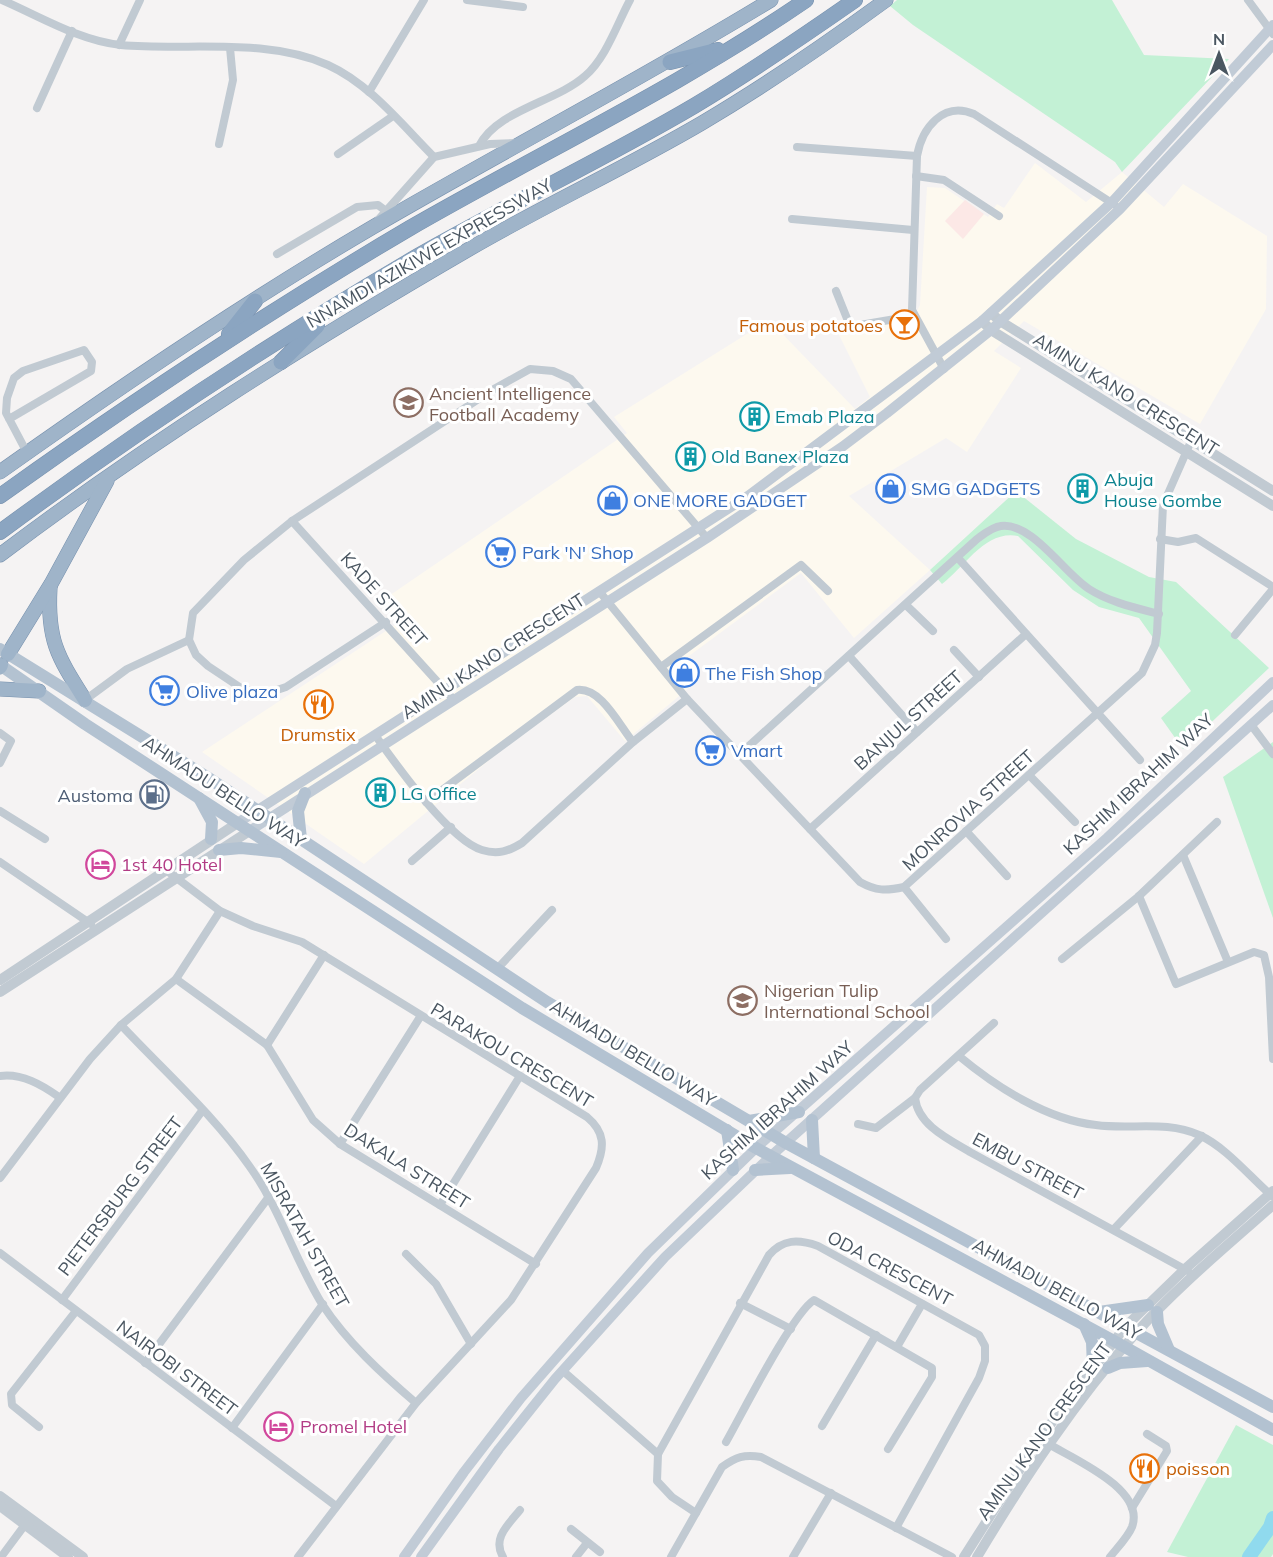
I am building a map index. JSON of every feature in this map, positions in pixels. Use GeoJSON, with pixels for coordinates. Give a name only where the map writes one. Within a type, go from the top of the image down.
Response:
{"type":"FeatureCollection","features":[{"type":"Feature","properties":{"kind":"highway"},"geometry":{"type":"LineString","coordinates":[[0,472],[30,448],[255,301],[371,229],[670,62],[771,0]]}},
{"type":"Feature","properties":{"kind":"highway","name":"NNAMDI AZIKIWE EXPRESSWAY"},"geometry":{"type":"LineString","coordinates":[[0,496],[112,416],[222,344],[412,228],[736,45],[806,0]]}},
{"type":"Feature","properties":{"kind":"highway","name":"NNAMDI AZIKIWE EXPRESSWAY"},"geometry":{"type":"LineString","coordinates":[[0,532],[188,400],[339,303],[490,216],[694,105],[855,0]]}},
{"type":"Feature","properties":{"kind":"highway","name":"NNAMDI AZIKIWE EXPRESSWAY"},"geometry":{"type":"LineString","coordinates":[[0,555],[109,477],[281,362],[473,247],[700,124],[780,75],[886,0]]}},
{"type":"Feature","properties":{"kind":"highway"},"geometry":{"type":"LineString","coordinates":[[670,62],[736,45]]}},
{"type":"Feature","properties":{"kind":"highway"},"geometry":{"type":"LineString","coordinates":[[222,344],[255,301]]}},
{"type":"Feature","properties":{"kind":"highway"},"geometry":{"type":"LineString","coordinates":[[281,362],[339,303]]}},
{"type":"Feature","properties":{"kind":"highway"},"geometry":{"type":"LineString","coordinates":[[0,460],[30,448]]}},
{"type":"Feature","properties":{"kind":"highway"},"geometry":{"type":"LineString","coordinates":[[2,660],[51,584],[109,477]]}},
{"type":"Feature","properties":{"kind":"highway"},"geometry":{"type":"LineString","coordinates":[[51,584],[51,635],[68,674],[85,699]]}},
{"type":"Feature","properties":{"kind":"highway"},"geometry":{"type":"LineString","coordinates":[[0,689],[39,691]]}},
{"type":"Feature","properties":{"kind":"main road","name":"AMINU KANO CRESCENT"},"geometry":{"type":"LineString","coordinates":[[1116,206],[1132,177],[1272,30]]}},
{"type":"Feature","properties":{"kind":"main road","name":"AMINU KANO CRESCENT"},"geometry":{"type":"LineString","coordinates":[[251,830],[305,793],[383,746],[449,695],[599,591],[748,496],[982,321],[995,317],[1116,206],[1142,187],[1273,45]]}},
{"type":"Feature","properties":{"kind":"main road","name":"AMINU KANO CRESCENT"},"geometry":{"type":"LineString","coordinates":[[239,822],[375,735],[449,695],[607,602],[707,538],[842,447],[944,369],[991,330],[995,317]]}},
{"type":"Feature","properties":{"kind":"main road","name":"AHMADU BELLO WAY"},"geometry":{"type":"LineString","coordinates":[[2,660],[39,691],[522,1008],[756,1148],[1084,1324],[1270,1428]]}},
{"type":"Feature","properties":{"kind":"main road","name":"AHMADU BELLO WAY"},"geometry":{"type":"LineString","coordinates":[[2,660],[85,699],[245,802],[262,807],[268,817],[497,969],[772,1135],[1273,1407]]}},
{"type":"Feature","properties":{"kind":"main road","name":"KASHIM IBRAHIM WAY"},"geometry":{"type":"LineString","coordinates":[[404,1557],[464,1472],[521,1398],[648,1253],[756,1148],[1107,838],[1273,682]]}},
{"type":"Feature","properties":{"kind":"main road","name":"KASHIM IBRAHIM WAY"},"geometry":{"type":"LineString","coordinates":[[421,1557],[499,1449],[563,1371],[665,1257],[771,1156],[1273,705]]}},
{"type":"Feature","properties":{"kind":"main road"},"geometry":{"type":"LineString","coordinates":[[301,839],[298,812],[305,793]]}},
{"type":"Feature","properties":{"kind":"main road"},"geometry":{"type":"LineString","coordinates":[[197,795],[212,822],[211,839]]}},
{"type":"Feature","properties":{"kind":"main road"},"geometry":{"type":"LineString","coordinates":[[219,850],[259,849],[286,853]]}},
{"type":"Feature","properties":{"kind":"main road"},"geometry":{"type":"LineString","coordinates":[[749,1121],[799,1112]]}},
{"type":"Feature","properties":{"kind":"main road"},"geometry":{"type":"LineString","coordinates":[[812,1120],[814,1158]]}},
{"type":"Feature","properties":{"kind":"main road"},"geometry":{"type":"LineString","coordinates":[[727,1130],[733,1170]]}},
{"type":"Feature","properties":{"kind":"main road"},"geometry":{"type":"LineString","coordinates":[[756,1170],[794,1168]]}},
{"type":"Feature","properties":{"kind":"main road"},"geometry":{"type":"LineString","coordinates":[[1097,1312],[1152,1309],[1163,1341],[1170,1351]]}},
{"type":"Feature","properties":{"kind":"main road"},"geometry":{"type":"LineString","coordinates":[[1084,1324],[1092,1342],[1093,1368]]}},
{"type":"Feature","properties":{"kind":"main road"},"geometry":{"type":"LineString","coordinates":[[1108,1368],[1120,1363],[1150,1361]]}},
{"type":"Feature","properties":{"kind":"street"},"geometry":{"type":"LineString","coordinates":[[119,45],[140,0]]}},
{"type":"Feature","properties":{"kind":"street"},"geometry":{"type":"LineString","coordinates":[[369,92],[424,0]]}},
{"type":"Feature","properties":{"kind":"street"},"geometry":{"type":"LineString","coordinates":[[467,0],[523,7]]}},
{"type":"Feature","properties":{"kind":"street"},"geometry":{"type":"LineString","coordinates":[[478,146],[492,128],[587,74],[630,0]]}},
{"type":"Feature","properties":{"kind":"street"},"geometry":{"type":"LineString","coordinates":[[1248,0],[1272,30]]}},
{"type":"Feature","properties":{"kind":"street"},"geometry":{"type":"LineString","coordinates":[[1,1],[72,31],[119,45],[230,48],[269,51],[315,60],[344,74],[369,92],[434,157]]}},
{"type":"Feature","properties":{"kind":"street"},"geometry":{"type":"LineString","coordinates":[[37,108],[72,31]]}},
{"type":"Feature","properties":{"kind":"street"},"geometry":{"type":"LineString","coordinates":[[219,144],[233,80],[230,48]]}},
{"type":"Feature","properties":{"kind":"street"},"geometry":{"type":"LineString","coordinates":[[944,369],[913,316],[913,230],[917,156],[920,139],[932,121],[951,112],[966,111],[1116,206]]}},
{"type":"Feature","properties":{"kind":"street"},"geometry":{"type":"LineString","coordinates":[[338,154],[393,116]]}},
{"type":"Feature","properties":{"kind":"street"},"geometry":{"type":"LineString","coordinates":[[371,229],[434,157],[478,146],[525,143]]}},
{"type":"Feature","properties":{"kind":"street"},"geometry":{"type":"LineString","coordinates":[[797,147],[917,156]]}},
{"type":"Feature","properties":{"kind":"street"},"geometry":{"type":"LineString","coordinates":[[916,176],[944,180],[999,216]]}},
{"type":"Feature","properties":{"kind":"street"},"geometry":{"type":"LineString","coordinates":[[277,254],[357,207],[378,205],[386,211]]}},
{"type":"Feature","properties":{"kind":"street"},"geometry":{"type":"LineString","coordinates":[[792,219],[913,230]]}},
{"type":"Feature","properties":{"kind":"street"},"geometry":{"type":"LineString","coordinates":[[836,291],[848,321],[854,326],[913,316]]}},
{"type":"Feature","properties":{"kind":"street","name":"AMINU KANO CRESCENT"},"geometry":{"type":"LineString","coordinates":[[995,317],[1273,491]]}},
{"type":"Feature","properties":{"kind":"street","name":"AMINU KANO CRESCENT"},"geometry":{"type":"LineString","coordinates":[[982,321],[991,330],[1273,506]]}},
{"type":"Feature","properties":{"kind":"street"},"geometry":{"type":"LineString","coordinates":[[6,419],[91,371],[92,362],[84,350],[80,349],[18,374],[7,398],[6,419],[30,448]]}},
{"type":"Feature","properties":{"kind":"street"},"geometry":{"type":"LineString","coordinates":[[386,622],[286,687],[271,692],[244,690],[196,655],[189,640],[193,613],[244,560],[292,521],[520,373],[541,369],[571,379],[707,538]]}},
{"type":"Feature","properties":{"kind":"street","name":"MONROVIA STREET"},"geometry":{"type":"LineString","coordinates":[[599,591],[687,699],[860,882],[873,890],[888,891],[904,887],[1142,673],[1155,645],[1159,614],[1160,539],[1165,498],[1192,439]]}},
{"type":"Feature","properties":{"kind":"street","name":"KADE STREET"},"geometry":{"type":"LineString","coordinates":[[292,521],[386,622],[449,695]]}},
{"type":"Feature","properties":{"kind":"street"},"geometry":{"type":"LineString","coordinates":[[740,754],[989,530],[998,526],[1012,526],[1024,530],[1073,578],[1090,590],[1159,614]]}},
{"type":"Feature","properties":{"kind":"street"},"geometry":{"type":"LineString","coordinates":[[1160,539],[1178,542],[1196,538],[1273,588],[1235,634]]}},
{"type":"Feature","properties":{"kind":"street"},"geometry":{"type":"LineString","coordinates":[[958,558],[1140,760]]}},
{"type":"Feature","properties":{"kind":"street"},"geometry":{"type":"LineString","coordinates":[[661,667],[801,565],[828,591]]}},
{"type":"Feature","properties":{"kind":"street"},"geometry":{"type":"LineString","coordinates":[[906,605],[933,631]]}},
{"type":"Feature","properties":{"kind":"street","name":"BANJUL STREET"},"geometry":{"type":"LineString","coordinates":[[810,829],[1026,634]]}},
{"type":"Feature","properties":{"kind":"street"},"geometry":{"type":"LineString","coordinates":[[85,699],[127,669],[189,640]]}},
{"type":"Feature","properties":{"kind":"street"},"geometry":{"type":"LineString","coordinates":[[954,650],[979,677]]}},
{"type":"Feature","properties":{"kind":"street"},"geometry":{"type":"LineString","coordinates":[[849,656],[917,732]]}},
{"type":"Feature","properties":{"kind":"street"},"geometry":{"type":"LineString","coordinates":[[426,802],[577,690],[588,690],[599,699],[633,742]]}},
{"type":"Feature","properties":{"kind":"street"},"geometry":{"type":"LineString","coordinates":[[375,735],[426,802],[467,843],[480,850],[494,853],[508,851],[522,843],[633,742],[687,699]]}},
{"type":"Feature","properties":{"kind":"street"},"geometry":{"type":"LineString","coordinates":[[1252,726],[1273,753]]}},
{"type":"Feature","properties":{"kind":"street"},"geometry":{"type":"LineString","coordinates":[[0,734],[11,741],[0,763]]}},
{"type":"Feature","properties":{"kind":"street"},"geometry":{"type":"LineString","coordinates":[[1029,775],[1075,822]]}},
{"type":"Feature","properties":{"kind":"street"},"geometry":{"type":"LineString","coordinates":[[0,811],[45,839]]}},
{"type":"Feature","properties":{"kind":"street"},"geometry":{"type":"LineString","coordinates":[[0,980],[87,920],[239,822]]}},
{"type":"Feature","properties":{"kind":"street"},"geometry":{"type":"LineString","coordinates":[[1062,959],[1139,896],[1217,822]]}},
{"type":"Feature","properties":{"kind":"street"},"geometry":{"type":"LineString","coordinates":[[412,861],[451,827]]}},
{"type":"Feature","properties":{"kind":"street","name":"AMINU KANO CRESCENT"},"geometry":{"type":"LineString","coordinates":[[0,992],[251,830]]}},
{"type":"Feature","properties":{"kind":"street"},"geometry":{"type":"LineString","coordinates":[[966,831],[1007,876]]}},
{"type":"Feature","properties":{"kind":"street"},"geometry":{"type":"LineString","coordinates":[[1183,855],[1228,962]]}},
{"type":"Feature","properties":{"kind":"street"},"geometry":{"type":"LineString","coordinates":[[0,862],[96,928]]}},
{"type":"Feature","properties":{"kind":"street","name":"PARAKOU CRESCENT"},"geometry":{"type":"LineString","coordinates":[[166,870],[220,911],[253,926],[303,942],[420,1017],[587,1117],[598,1126],[603,1140],[602,1154],[596,1168],[511,1300],[416,1403],[298,1557]]}},
{"type":"Feature","properties":{"kind":"street"},"geometry":{"type":"LineString","coordinates":[[904,887],[946,939]]}},
{"type":"Feature","properties":{"kind":"street"},"geometry":{"type":"LineString","coordinates":[[1139,896],[1176,984],[1254,952],[1259,952],[1266,960],[1273,1059]]}},
{"type":"Feature","properties":{"kind":"street"},"geometry":{"type":"LineString","coordinates":[[497,969],[552,910]]}},
{"type":"Feature","properties":{"kind":"street"},"geometry":{"type":"LineString","coordinates":[[0,1178],[59,1097],[121,1025],[176,979],[220,911]]}},
{"type":"Feature","properties":{"kind":"street"},"geometry":{"type":"LineString","coordinates":[[267,1045],[324,955]]}},
{"type":"Feature","properties":{"kind":"street","name":"DAKALA STREET"},"geometry":{"type":"LineString","coordinates":[[176,979],[267,1045],[313,1120],[340,1144],[536,1264]]}},
{"type":"Feature","properties":{"kind":"street"},"geometry":{"type":"LineString","coordinates":[[340,1144],[420,1017]]}},
{"type":"Feature","properties":{"kind":"street"},"geometry":{"type":"LineString","coordinates":[[858,1124],[876,1128],[915,1098],[920,1090],[994,1023]]}},
{"type":"Feature","properties":{"kind":"street","name":"MISRATAH STREET"},"geometry":{"type":"LineString","coordinates":[[121,1025],[202,1111],[250,1167],[323,1304],[351,1340],[385,1376],[416,1403]]}},
{"type":"Feature","properties":{"kind":"street"},"geometry":{"type":"LineString","coordinates":[[959,1056],[1043,1109],[1069,1119],[1094,1125],[1174,1128],[1202,1136],[1272,1197]]}},
{"type":"Feature","properties":{"kind":"street"},"geometry":{"type":"LineString","coordinates":[[0,1076],[21,1078],[40,1084],[59,1097]]}},
{"type":"Feature","properties":{"kind":"street"},"geometry":{"type":"LineString","coordinates":[[440,1205],[520,1076]]}},
{"type":"Feature","properties":{"kind":"street","name":"EMBU STREET"},"geometry":{"type":"LineString","coordinates":[[915,1098],[920,1116],[942,1135],[1190,1272]]}},
{"type":"Feature","properties":{"kind":"street","name":"PIETERSBURG STREET"},"geometry":{"type":"LineString","coordinates":[[62,1300],[202,1111]]}},
{"type":"Feature","properties":{"kind":"street"},"geometry":{"type":"LineString","coordinates":[[1114,1229],[1202,1136]]}},
{"type":"Feature","properties":{"kind":"street","name":"AMINU KANO CRESCENT"},"geometry":{"type":"LineString","coordinates":[[964,1557],[1039,1439],[1093,1368],[1190,1272],[1272,1197]]}},
{"type":"Feature","properties":{"kind":"street"},"geometry":{"type":"LineString","coordinates":[[145,1363],[268,1198]]}},
{"type":"Feature","properties":{"kind":"street","name":"ODA CRESCENT"},"geometry":{"type":"LineString","coordinates":[[658,1454],[740,1303],[769,1255],[777,1246],[802,1240],[818,1246],[979,1335],[985,1346],[985,1361],[979,1377],[896,1528]]}},
{"type":"Feature","properties":{"kind":"street","name":"NAIROBI STREET"},"geometry":{"type":"LineString","coordinates":[[0,1253],[336,1506]]}},
{"type":"Feature","properties":{"kind":"street"},"geometry":{"type":"LineString","coordinates":[[406,1254],[436,1284],[471,1344]]}},
{"type":"Feature","properties":{"kind":"street"},"geometry":{"type":"LineString","coordinates":[[726,1442],[791,1329],[814,1300],[932,1368],[932,1377],[888,1449]]}},
{"type":"Feature","properties":{"kind":"street"},"geometry":{"type":"LineString","coordinates":[[740,1303],[791,1329]]}},
{"type":"Feature","properties":{"kind":"street"},"geometry":{"type":"LineString","coordinates":[[232,1428],[323,1304]]}},
{"type":"Feature","properties":{"kind":"street"},"geometry":{"type":"LineString","coordinates":[[897,1347],[922,1304]]}},
{"type":"Feature","properties":{"kind":"street"},"geometry":{"type":"LineString","coordinates":[[39,1427],[12,1405],[11,1394],[76,1311]]}},
{"type":"Feature","properties":{"kind":"street"},"geometry":{"type":"LineString","coordinates":[[822,1426],[876,1335]]}},
{"type":"Feature","properties":{"kind":"street","name":"AMINU KANO CRESCENT"},"geometry":{"type":"LineString","coordinates":[[977,1557],[1014,1494],[1108,1368],[1119,1344]]}},
{"type":"Feature","properties":{"kind":"street"},"geometry":{"type":"LineString","coordinates":[[563,1371],[658,1454],[657,1481],[672,1497],[696,1513]]}},
{"type":"Feature","properties":{"kind":"street"},"geometry":{"type":"LineString","coordinates":[[1132,1508],[1167,1451],[1166,1446],[1147,1434]]}},
{"type":"Feature","properties":{"kind":"street"},"geometry":{"type":"LineString","coordinates":[[1039,1439],[1120,1488],[1130,1500],[1132,1528],[1110,1557]]}},
{"type":"Feature","properties":{"kind":"street"},"geometry":{"type":"LineString","coordinates":[[671,1557],[722,1467],[734,1458],[746,1455],[761,1456],[952,1557]]}},
{"type":"Feature","properties":{"kind":"street"},"geometry":{"type":"LineString","coordinates":[[794,1557],[831,1493]]}},
{"type":"Feature","properties":{"kind":"street"},"geometry":{"type":"LineString","coordinates":[[0,1496],[68,1557]]}},
{"type":"Feature","properties":{"kind":"street"},"geometry":{"type":"LineString","coordinates":[[0,1506],[83,1557]]}},
{"type":"Feature","properties":{"kind":"street"},"geometry":{"type":"LineString","coordinates":[[503,1557],[497,1545],[500,1536],[520,1510]]}},
{"type":"Feature","properties":{"kind":"street"},"geometry":{"type":"LineString","coordinates":[[2,1557],[27,1521]]}},
{"type":"Feature","properties":{"kind":"street"},"geometry":{"type":"LineString","coordinates":[[570,1529],[600,1552]]}},
{"type":"Feature","properties":{"kind":"street"},"geometry":{"type":"LineString","coordinates":[[576,1557],[587,1543]]}},
{"type":"Feature","properties":{"kind":"shaded area"},"geometry":{"type":"Polygon","coordinates":[[[1035,163],[1086,202],[1122,172],[1164,207],[1183,184],[1267,236],[1266,309],[1200,424],[1024,321],[994,351],[1021,368],[967,452],[946,438],[849,496],[930,570],[854,638],[801,573],[674,667],[690,687],[625,741],[587,696],[575,697],[504,748],[364,864],[202,752],[401,621],[380,602],[627,433],[614,417],[769,320],[855,409],[870,397],[838,333],[904,314],[910,324],[920,305],[927,187],[945,188],[988,217],[997,204],[1004,208],[1035,163]]]}},
{"type":"Feature","properties":{"kind":"shaded area"},"geometry":{"type":"Polygon","coordinates":[[[965,200],[984,214],[963,239],[945,221],[965,200]]]}},
{"type":"Feature","properties":{"kind":"green space"},"geometry":{"type":"Polygon","coordinates":[[[897,0],[1112,0],[1144,55],[1229,59],[1122,172],[1115,162],[913,25],[890,6],[897,0]]]}},
{"type":"Feature","properties":{"kind":"green space"},"geometry":{"type":"Polygon","coordinates":[[[1016,491],[1076,539],[1149,577],[1176,582],[1269,668],[1183,749],[1161,718],[1191,691],[1139,618],[1099,607],[1073,590],[1018,536],[996,538],[986,544],[942,584],[930,570],[1016,491]]]}},
{"type":"Feature","properties":{"kind":"green space"},"geometry":{"type":"Polygon","coordinates":[[[1273,742],[1273,918],[1223,777],[1273,742]]]}},
{"type":"Feature","properties":{"kind":"green space"},"geometry":{"type":"Polygon","coordinates":[[[1236,1425],[1273,1445],[1273,1554],[1271,1557],[1188,1557],[1167,1552],[1236,1425]]]}},
{"type":"Feature","properties":{"kind":"waterway"},"geometry":{"type":"LineString","coordinates":[[1249,1557],[1270,1527],[1273,1518]]}},
{"type":"Feature","properties":{"kind":"place","name":"Famous potatoes"},"geometry":{"type":"Point","coordinates":[904,325]}},
{"type":"Feature","properties":{"kind":"place","name":"Ancient Intelligence Football Academy"},"geometry":{"type":"Point","coordinates":[408,403]}},
{"type":"Feature","properties":{"kind":"place","name":"Emab Plaza"},"geometry":{"type":"Point","coordinates":[754,416]}},
{"type":"Feature","properties":{"kind":"place","name":"Old Banex Plaza"},"geometry":{"type":"Point","coordinates":[690,456]}},
{"type":"Feature","properties":{"kind":"place","name":"SMG GADGETS"},"geometry":{"type":"Point","coordinates":[890,488]}},
{"type":"Feature","properties":{"kind":"place","name":"Abuja House Gombe"},"geometry":{"type":"Point","coordinates":[1083,489]}},
{"type":"Feature","properties":{"kind":"place","name":"ONE MORE GADGET"},"geometry":{"type":"Point","coordinates":[612,500]}},
{"type":"Feature","properties":{"kind":"place","name":"Park 'N' Shop"},"geometry":{"type":"Point","coordinates":[501,552]}},
{"type":"Feature","properties":{"kind":"place","name":"The Fish Shop"},"geometry":{"type":"Point","coordinates":[684,673]}},
{"type":"Feature","properties":{"kind":"place","name":"Olive plaza"},"geometry":{"type":"Point","coordinates":[165,691]}},
{"type":"Feature","properties":{"kind":"place","name":"Drumstix"},"geometry":{"type":"Point","coordinates":[318,705]}},
{"type":"Feature","properties":{"kind":"place","name":"Vmart"},"geometry":{"type":"Point","coordinates":[710,750]}},
{"type":"Feature","properties":{"kind":"place","name":"LG Office"},"geometry":{"type":"Point","coordinates":[380,793]}},
{"type":"Feature","properties":{"kind":"place","name":"Austoma"},"geometry":{"type":"Point","coordinates":[154,795]}},
{"type":"Feature","properties":{"kind":"place","name":"1st 40 Hotel"},"geometry":{"type":"Point","coordinates":[100,864]}},
{"type":"Feature","properties":{"kind":"place","name":"Nigerian Tulip International School"},"geometry":{"type":"Point","coordinates":[743,1000]}},
{"type":"Feature","properties":{"kind":"place","name":"Promel Hotel"},"geometry":{"type":"Point","coordinates":[279,1426]}},
{"type":"Feature","properties":{"kind":"place","name":"poisson"},"geometry":{"type":"Point","coordinates":[1145,1468]}}]}
